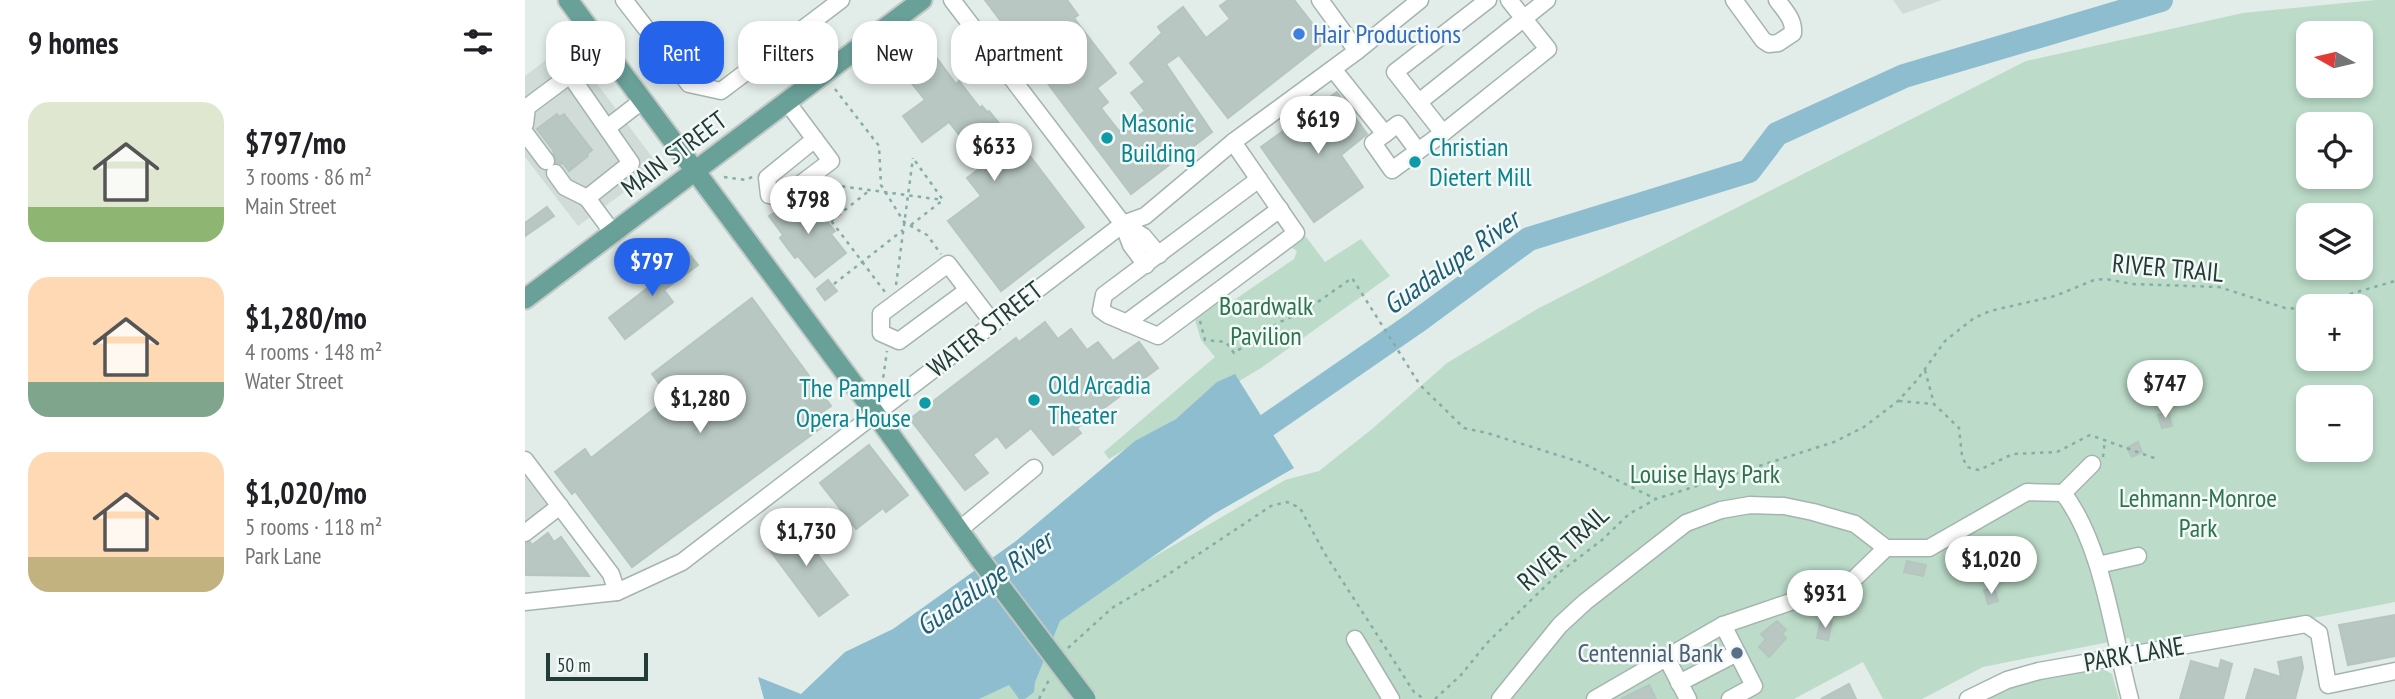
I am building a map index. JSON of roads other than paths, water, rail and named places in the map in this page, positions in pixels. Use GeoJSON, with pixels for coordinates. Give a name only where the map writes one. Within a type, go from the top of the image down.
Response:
{"type":"FeatureCollection","features":[{"type":"Feature","properties":{"kind":"main road"},"geometry":{"type":"LineString","coordinates":[[568,0],[1086,699]]}},
{"type":"Feature","properties":{"kind":"main road","name":"MAIN STREET"},"geometry":{"type":"LineString","coordinates":[[525,299],[922,0]]}},
{"type":"Feature","properties":{"kind":"street"},"geometry":{"type":"LineString","coordinates":[[624,0],[688,84],[721,91],[841,0]]}},
{"type":"Feature","properties":{"kind":"street"},"geometry":{"type":"LineString","coordinates":[[952,0],[1123,224],[1131,245],[1153,260]]}},
{"type":"Feature","properties":{"kind":"street"},"geometry":{"type":"LineString","coordinates":[[1320,0],[1357,51]]}},
{"type":"Feature","properties":{"kind":"street"},"geometry":{"type":"LineString","coordinates":[[1443,133],[1395,72],[1488,0]]}},
{"type":"Feature","properties":{"kind":"street"},"geometry":{"type":"LineString","coordinates":[[1418,151],[1398,124],[1373,143],[1392,170],[1443,133],[1548,50],[1509,0]]}},
{"type":"Feature","properties":{"kind":"street"},"geometry":{"type":"LineString","coordinates":[[1734,0],[1763,40],[1769,44],[1778,43],[1793,33],[1790,18],[1777,0]]}},
{"type":"Feature","properties":{"kind":"street","name":"WATER STREET"},"geometry":{"type":"LineString","coordinates":[[525,602],[617,592],[682,562],[1123,224],[1145,216],[1233,142],[1357,51],[1415,2]]}},
{"type":"Feature","properties":{"kind":"street"},"geometry":{"type":"LineString","coordinates":[[1419,102],[1524,19],[1551,4]]}},
{"type":"Feature","properties":{"kind":"street"},"geometry":{"type":"LineString","coordinates":[[1333,69],[1385,134]]}},
{"type":"Feature","properties":{"kind":"street"},"geometry":{"type":"LineString","coordinates":[[525,124],[527,107],[570,75],[631,163],[587,198]]}},
{"type":"Feature","properties":{"kind":"street"},"geometry":{"type":"LineString","coordinates":[[607,128],[643,100]]}},
{"type":"Feature","properties":{"kind":"street"},"geometry":{"type":"LineString","coordinates":[[787,102],[815,139],[831,161],[782,198],[769,195],[767,178],[815,139]]}},
{"type":"Feature","properties":{"kind":"street"},"geometry":{"type":"LineString","coordinates":[[525,132],[565,187],[587,198],[613,233]]}},
{"type":"Feature","properties":{"kind":"street"},"geometry":{"type":"LineString","coordinates":[[1233,142],[1259,179],[1280,209],[1296,233],[1158,336],[1101,310],[1104,295],[1259,179]]}},
{"type":"Feature","properties":{"kind":"street"},"geometry":{"type":"LineString","coordinates":[[1126,323],[1280,209]]}},
{"type":"Feature","properties":{"kind":"street"},"geometry":{"type":"LineString","coordinates":[[968,290],[899,341],[881,333],[881,314],[949,264],[993,323]]}},
{"type":"Feature","properties":{"kind":"street"},"geometry":{"type":"LineString","coordinates":[[525,460],[531,482],[560,506],[611,574],[617,592]]}},
{"type":"Feature","properties":{"kind":"street"},"geometry":{"type":"LineString","coordinates":[[2063,494],[2092,464]]}},
{"type":"Feature","properties":{"kind":"street"},"geometry":{"type":"LineString","coordinates":[[959,530],[1034,468]]}},
{"type":"Feature","properties":{"kind":"street"},"geometry":{"type":"LineString","coordinates":[[1500,699],[1560,625],[1585,602],[1686,523],[1731,508],[1750,505],[1784,506],[1855,524],[1886,548],[1929,548],[2027,492],[2063,494],[2075,509],[2098,565],[2130,699]]}},
{"type":"Feature","properties":{"kind":"street"},"geometry":{"type":"LineString","coordinates":[[525,533],[560,506]]}},
{"type":"Feature","properties":{"kind":"street"},"geometry":{"type":"LineString","coordinates":[[1595,699],[1723,625],[1852,581],[1886,548]]}},
{"type":"Feature","properties":{"kind":"street"},"geometry":{"type":"LineString","coordinates":[[2098,565],[2138,556]]}},
{"type":"Feature","properties":{"kind":"street","name":"PARK LANE"},"geometry":{"type":"LineString","coordinates":[[1968,699],[1993,685],[2023,675],[2306,624],[2319,633],[2328,685],[2395,671]]}},
{"type":"Feature","properties":{"kind":"street"},"geometry":{"type":"LineString","coordinates":[[1723,625],[1754,686],[1730,699]]}},
{"type":"Feature","properties":{"kind":"street"},"geometry":{"type":"LineString","coordinates":[[1355,639],[1391,699]]}},
{"type":"Feature","properties":{"kind":"street"},"geometry":{"type":"LineString","coordinates":[[1679,683],[1737,653]]}},
{"type":"Feature","properties":{"kind":"street"},"geometry":{"type":"LineString","coordinates":[[1666,657],[1688,699]]}},
{"type":"Feature","properties":{"kind":"water"},"geometry":{"type":"Polygon","coordinates":[[[1235,374],[1294,468],[1214,514],[1060,621],[1035,682],[1034,692],[1025,699],[1019,699],[1009,685],[979,699],[764,699],[758,677],[801,694],[845,652],[893,629],[1016,541],[1135,441],[1176,419],[1217,382],[1235,374]]]}},
{"type":"Feature","properties":{"kind":"waterway","name":"Guadalupe River"},"geometry":{"type":"LineString","coordinates":[[1240,444],[1415,323],[1529,239],[1749,171],[1777,134],[1904,76],[2161,0]]}},
{"type":"Feature","properties":{"kind":"place","name":"Hair Productions"},"geometry":{"type":"Point","coordinates":[1299,34]}},
{"type":"Feature","properties":{"kind":"place","name":"Masonic Building"},"geometry":{"type":"Point","coordinates":[1107,138]}},
{"type":"Feature","properties":{"kind":"place","name":"Christian Dietert Mill"},"geometry":{"type":"Point","coordinates":[1415,162]}},
{"type":"Feature","properties":{"kind":"place","name":"Old Arcadia Theater"},"geometry":{"type":"Point","coordinates":[1034,400]}},
{"type":"Feature","properties":{"kind":"place","name":"The Pampell Opera House"},"geometry":{"type":"Point","coordinates":[925,403]}},
{"type":"Feature","properties":{"kind":"place","name":"Centennial Bank"},"geometry":{"type":"Point","coordinates":[1737,653]}},
{"type":"Feature","properties":{"kind":"park label","name":"Boardwalk Pavilion"},"geometry":{"type":"Point","coordinates":[1266,321]}},
{"type":"Feature","properties":{"kind":"park label","name":"Louise Hays Park"},"geometry":{"type":"Point","coordinates":[1705,474]}},
{"type":"Feature","properties":{"kind":"park label","name":"Lehmann-Monroe Park"},"geometry":{"type":"Point","coordinates":[2198,513]}}]}
